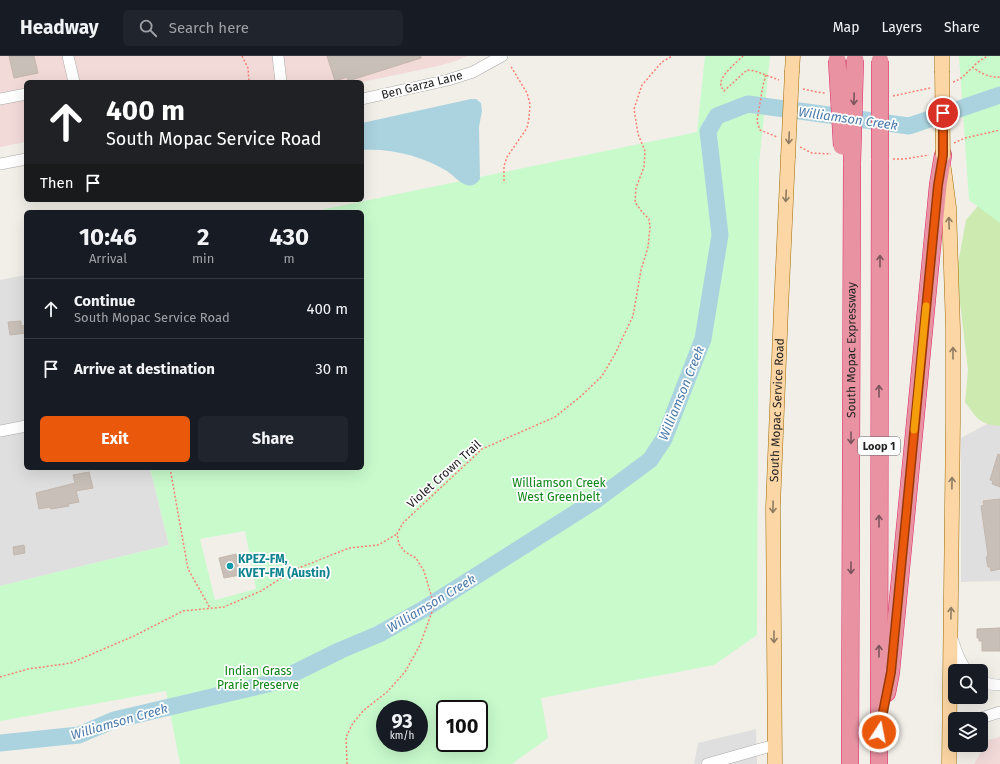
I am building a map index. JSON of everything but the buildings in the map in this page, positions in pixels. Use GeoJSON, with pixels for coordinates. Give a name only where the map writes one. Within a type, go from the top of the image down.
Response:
{"type":"FeatureCollection","features":[{"type":"Feature","properties":{"kind":"highway"},"geometry":{"type":"LineString","coordinates":[[837,58],[841,125],[847,161]]}},
{"type":"Feature","properties":{"kind":"highway","name":"South Mopac Expressway"},"geometry":{"type":"LineString","coordinates":[[850,764],[852,231],[847,161],[855,58]]}},
{"type":"Feature","properties":{"kind":"highway","name":"Loop 1"},"geometry":{"type":"LineString","coordinates":[[879,764],[880,58]]}},
{"type":"Feature","properties":{"kind":"highway"},"geometry":{"type":"LineString","coordinates":[[879,732],[891,672],[943,155]]}},
{"type":"Feature","properties":{"kind":"highway"},"geometry":{"type":"LineString","coordinates":[[840,764],[850,715]]}},
{"type":"Feature","properties":{"kind":"main road","name":"South Mopac Service Road"},"geometry":{"type":"LineString","coordinates":[[775,764],[773,507],[780,309],[793,56]]}},
{"type":"Feature","properties":{"kind":"main road"},"geometry":{"type":"LineString","coordinates":[[942,56],[943,155],[949,207],[953,329],[950,634],[951,753]]}},
{"type":"Feature","properties":{"kind":"street"},"geometry":{"type":"LineString","coordinates":[[68,56],[74,80]]}},
{"type":"Feature","properties":{"kind":"street"},"geometry":{"type":"LineString","coordinates":[[278,56],[281,80]]}},
{"type":"Feature","properties":{"kind":"street","name":"Ben Garza Lane"},"geometry":{"type":"LineString","coordinates":[[364,99],[448,80],[473,72],[502,56]]}},
{"type":"Feature","properties":{"kind":"street"},"geometry":{"type":"LineString","coordinates":[[0,99],[24,94]]}},
{"type":"Feature","properties":{"kind":"street"},"geometry":{"type":"LineString","coordinates":[[0,164],[24,159]]}},
{"type":"Feature","properties":{"kind":"street"},"geometry":{"type":"LineString","coordinates":[[0,431],[24,426]]}},
{"type":"Feature","properties":{"kind":"street"},"geometry":{"type":"LineString","coordinates":[[950,634],[962,664]]}},
{"type":"Feature","properties":{"kind":"street"},"geometry":{"type":"LineString","coordinates":[[988,683],[1000,685]]}},
{"type":"Feature","properties":{"kind":"street"},"geometry":{"type":"LineString","coordinates":[[988,716],[1000,712]]}},
{"type":"Feature","properties":{"kind":"street"},"geometry":{"type":"LineString","coordinates":[[707,764],[775,745]]}},
{"type":"Feature","properties":{"kind":"path"},"geometry":{"type":"LineString","coordinates":[[242,56],[248,68],[248,80]]}},
{"type":"Feature","properties":{"kind":"path","name":"Violet Crown Trail"},"geometry":{"type":"LineString","coordinates":[[397,534],[404,521],[482,449],[555,417],[580,397],[602,376],[612,360],[633,316],[641,270],[648,247],[650,227],[649,219],[635,202],[636,188],[644,167],[645,151],[638,134],[634,109],[642,85],[662,62],[672,56]]}},
{"type":"Feature","properties":{"kind":"path"},"geometry":{"type":"LineString","coordinates":[[504,181],[504,166],[506,157],[527,128],[530,104],[527,93],[510,64]]}},
{"type":"Feature","properties":{"kind":"path"},"geometry":{"type":"LineString","coordinates":[[972,67],[984,75],[994,78],[1000,77]]}},
{"type":"Feature","properties":{"kind":"path"},"geometry":{"type":"LineString","coordinates":[[170,470],[188,569],[210,608]]}},
{"type":"Feature","properties":{"kind":"path"},"geometry":{"type":"LineString","coordinates":[[0,678],[28,669],[71,663],[134,636],[183,611],[224,607],[261,591],[301,567],[349,548],[378,545],[397,534],[398,544],[405,552],[416,558],[424,571],[432,598],[433,609],[420,645],[405,672],[387,692],[364,710],[353,723],[346,737],[347,764]]}},
{"type":"Feature","properties":{"kind":"shaded area"},"geometry":{"type":"Polygon","coordinates":[[[0,56],[467,56],[438,66],[364,82],[364,80],[24,80],[24,142],[0,147],[0,56]]]}},
{"type":"Feature","properties":{"kind":"shaded area"},"geometry":{"type":"Polygon","coordinates":[[[24,275],[24,470],[150,470],[169,545],[0,586],[0,280],[24,275]]]}},
{"type":"Feature","properties":{"kind":"shaded area"},"geometry":{"type":"Polygon","coordinates":[[[1000,417],[1000,581],[961,582],[961,438],[1000,417]]]}},
{"type":"Feature","properties":{"kind":"shaded area"},"geometry":{"type":"Polygon","coordinates":[[[756,729],[757,764],[694,764],[698,743],[756,729]]]}},
{"type":"Feature","properties":{"kind":"shaded area"},"geometry":{"type":"Polygon","coordinates":[[[1000,737],[1000,764],[974,764],[981,752],[988,752],[988,740],[1000,737]]]}},
{"type":"Feature","properties":{"kind":"green space","name":"Williamson Creek West Greenbelt"},"geometry":{"type":"Polygon","coordinates":[[[705,56],[770,56],[759,164],[757,635],[714,665],[541,698],[548,738],[512,764],[180,764],[166,691],[0,721],[0,586],[169,545],[150,470],[364,470],[364,210],[321,210],[697,132],[705,56]],[[245,531],[200,539],[215,600],[256,589],[245,531]]]}},
{"type":"Feature","properties":{"kind":"green space"},"geometry":{"type":"Polygon","coordinates":[[[959,56],[1000,56],[1000,223],[969,200],[959,56]]]}},
{"type":"Feature","properties":{"kind":"green space"},"geometry":{"type":"Polygon","coordinates":[[[983,200],[1000,205],[1000,426],[982,422],[965,402],[968,370],[957,269],[966,220],[983,200]]]}},
{"type":"Feature","properties":{"kind":"water"},"geometry":{"type":"Polygon","coordinates":[[[476,99],[481,103],[482,111],[479,127],[480,179],[473,185],[465,184],[447,171],[417,157],[384,150],[364,150],[364,123],[476,99]]]}},
{"type":"Feature","properties":{"kind":"waterway","name":"Williamson Creek"},"geometry":{"type":"LineString","coordinates":[[0,743],[79,735],[114,720],[276,682],[341,650],[379,634],[424,609],[596,500],[650,460],[664,439],[703,339],[720,235],[708,131],[717,116],[748,104],[909,126],[1000,95]]}},
{"type":"Feature","properties":{"kind":"slow traffic"},"geometry":{"type":"LineString","coordinates":[[914,430],[926,306]]}},
{"type":"Feature","properties":{"kind":"place","name":"KPEZ-FM, KVET-FM (Austin)"},"geometry":{"type":"Point","coordinates":[230,566]}},
{"type":"Feature","properties":{"kind":"route"},"geometry":{"type":"LineString","coordinates":[[879,732],[891,672],[938,185],[943,155],[943,113]]}},
{"type":"Feature","properties":{"kind":"park label","name":"Indian Grass Prarie Preserve"},"geometry":{"type":"Point","coordinates":[258,678]}}]}
